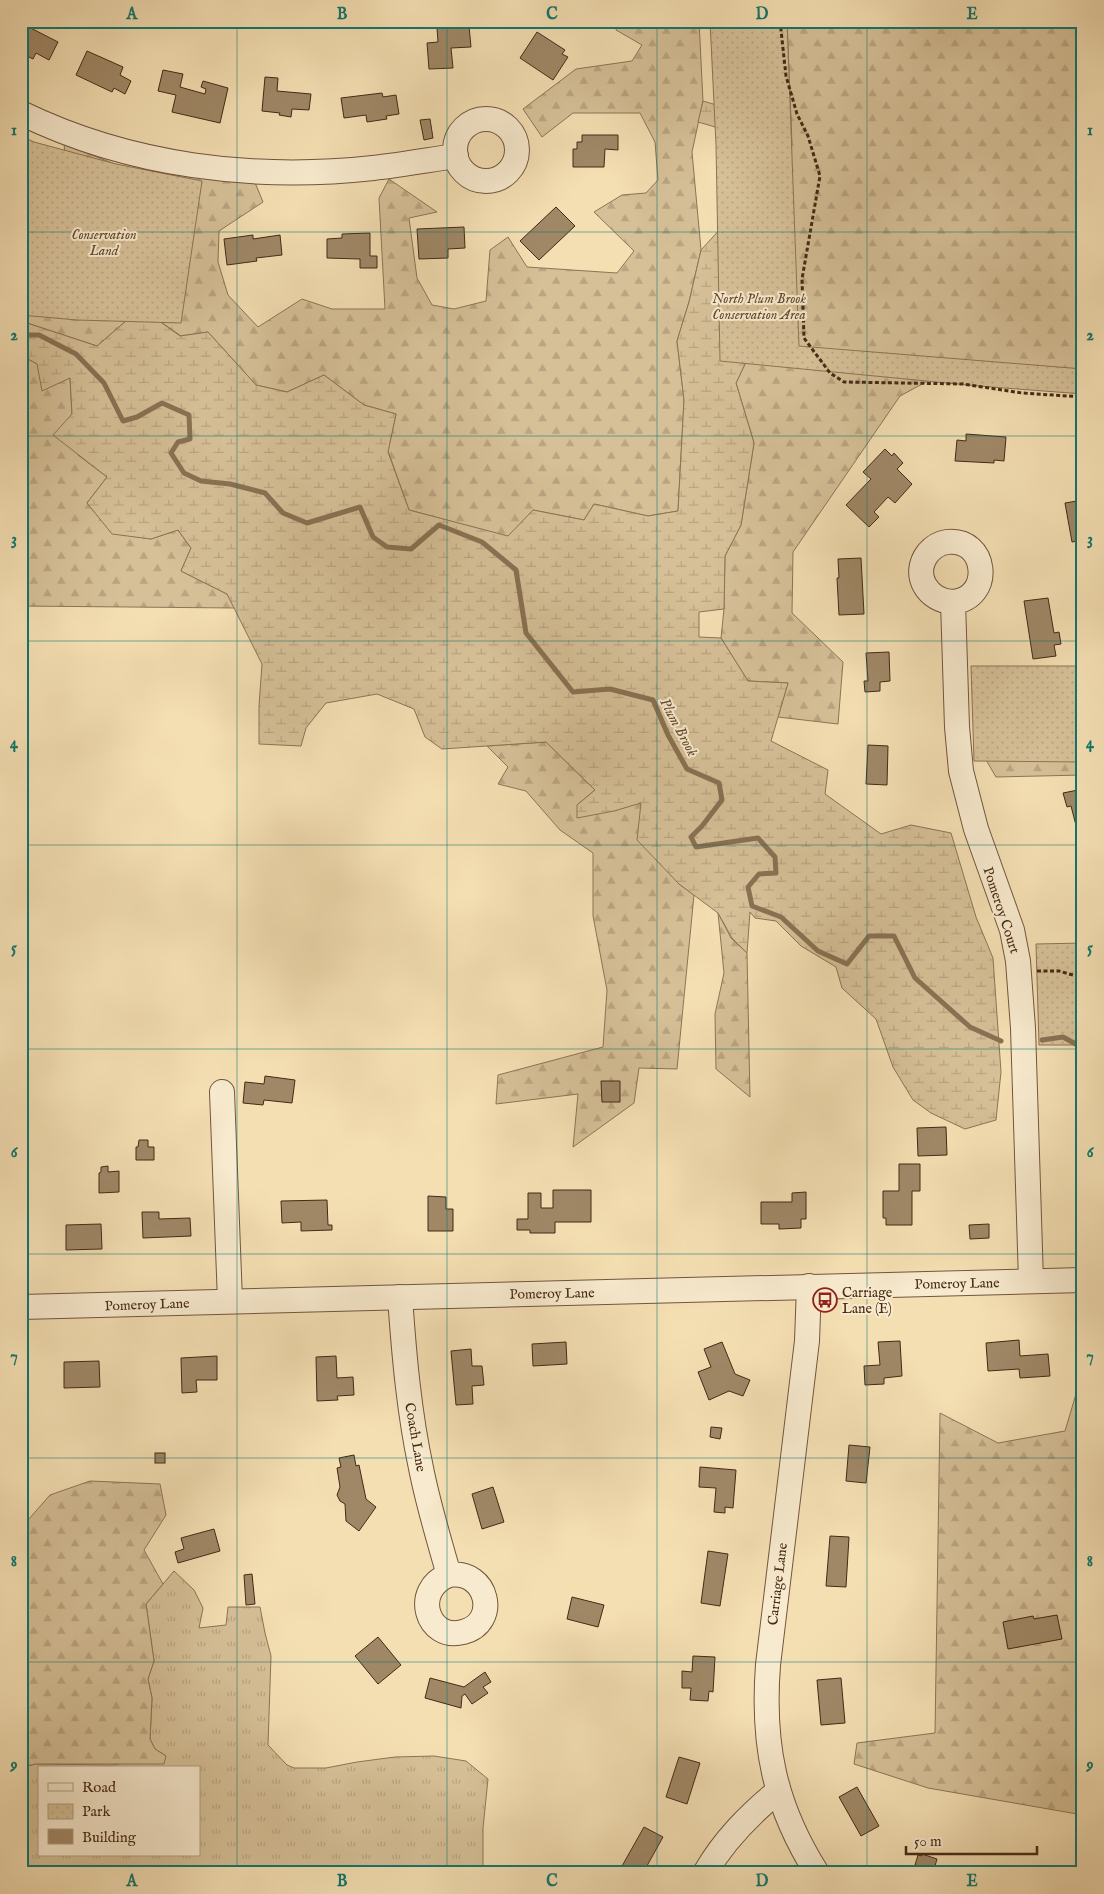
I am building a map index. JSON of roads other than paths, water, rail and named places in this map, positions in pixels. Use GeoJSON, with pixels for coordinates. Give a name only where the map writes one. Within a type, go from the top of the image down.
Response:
{"type":"FeatureCollection","features":[{"type":"Feature","properties":{"kind":"street"},"geometry":{"type":"LineString","coordinates":[[21,114],[118,149],[180,164],[218,170],[330,172],[375,168],[456,156]]}},
{"type":"Feature","properties":{"kind":"street","name":"Pomeroy Court"},"geometry":{"type":"LineString","coordinates":[[952,602],[960,771],[976,829],[1012,930],[1019,970],[1023,1028],[1031,1281]]}},
{"type":"Feature","properties":{"kind":"street"},"geometry":{"type":"LineString","coordinates":[[222,1092],[230,1301]]}},
{"type":"Feature","properties":{"kind":"street","name":"Pomeroy Lane"},"geometry":{"type":"LineString","coordinates":[[21,1307],[1083,1280]]}},
{"type":"Feature","properties":{"kind":"street","name":"Carriage Lane"},"geometry":{"type":"LineString","coordinates":[[809,1286],[807,1341],[766,1688],[769,1744],[778,1791],[790,1822],[817,1873]]}},
{"type":"Feature","properties":{"kind":"street","name":"Coach Lane"},"geometry":{"type":"LineString","coordinates":[[400,1297],[407,1381],[416,1445],[425,1487],[449,1575]]}},
{"type":"Feature","properties":{"kind":"street"},"geometry":{"type":"LineString","coordinates":[[705,1873],[720,1849],[737,1828],[778,1791]]}},
{"type":"Feature","properties":{"kind":"waterway","name":"Plum Brook"},"geometry":{"type":"LineString","coordinates":[[21,335],[39,335],[76,354],[104,383],[123,421],[137,417],[162,403],[189,415],[190,439],[178,442],[171,453],[184,473],[201,481],[230,484],[265,493],[283,513],[307,523],[360,507],[373,537],[387,547],[411,549],[439,525],[482,542],[516,570],[526,633],[573,692],[610,689],[653,700],[668,735],[687,769],[719,783],[722,800],[691,837],[696,847],[758,838],[775,857],[776,873],[759,874],[748,887],[752,906],[781,917],[818,951],[847,964],[869,936],[894,936],[915,978],[970,1027],[1001,1041]]}},
{"type":"Feature","properties":{"kind":"waterway","name":"Plum Brook"},"geometry":{"type":"LineString","coordinates":[[1042,1040],[1063,1037],[1083,1048]]}},
{"type":"Feature","properties":{"kind":"place","name":"Carriage Lane (E)"},"geometry":{"type":"Point","coordinates":[825,1300]}},
{"type":"Feature","properties":{"kind":"park label","name":"Conservation Land"},"geometry":{"type":"Point","coordinates":[104,242]}},
{"type":"Feature","properties":{"kind":"park label","name":"North Plum Brook Conservation Area"},"geometry":{"type":"Point","coordinates":[759,306]}}]}
